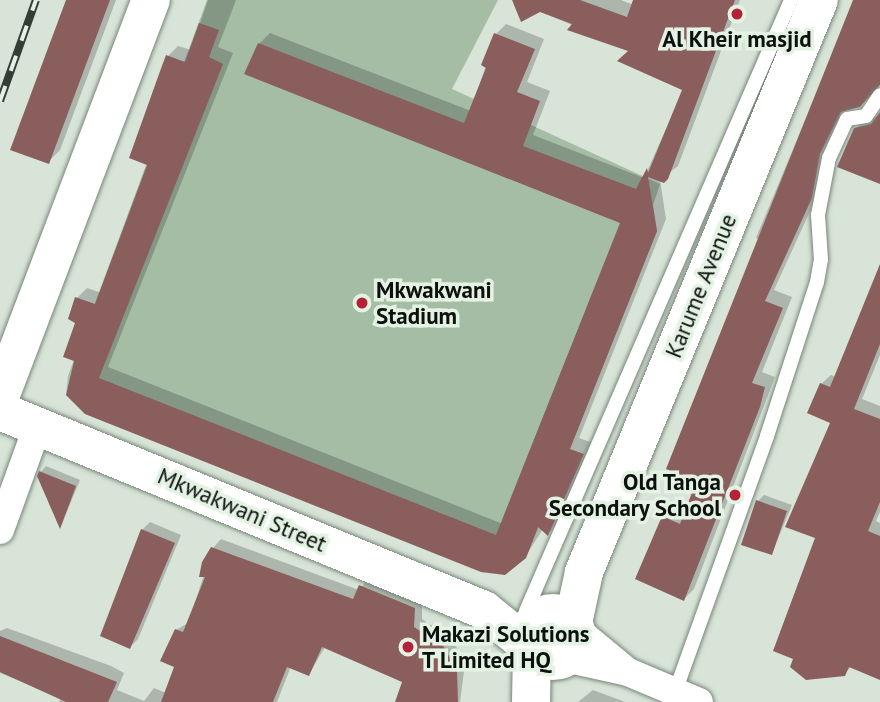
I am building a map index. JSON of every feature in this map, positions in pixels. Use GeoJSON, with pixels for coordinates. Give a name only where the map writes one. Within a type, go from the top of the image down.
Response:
{"type":"FeatureCollection","features":[{"type":"Feature","properties":{"kind":"main road"},"geometry":{"type":"LineString","coordinates":[[0,397],[152,0]]}},
{"type":"Feature","properties":{"kind":"main road","name":"Karume Avenue"},"geometry":{"type":"LineString","coordinates":[[550,634],[584,572],[819,0]]}},
{"type":"Feature","properties":{"kind":"main road","name":"Mkwakwani Street"},"geometry":{"type":"LineString","coordinates":[[0,411],[484,610],[550,634]]}},
{"type":"Feature","properties":{"kind":"main road"},"geometry":{"type":"LineString","coordinates":[[531,702],[550,634]]}},
{"type":"Feature","properties":{"kind":"main road"},"geometry":{"type":"LineString","coordinates":[[543,702],[550,634]]}},
{"type":"Feature","properties":{"kind":"street"},"geometry":{"type":"LineString","coordinates":[[0,530],[38,425]]}},
{"type":"Feature","properties":{"kind":"street","name":"Mkwakwani Street"},"geometry":{"type":"LineString","coordinates":[[550,634],[687,697]]}},
{"type":"Feature","properties":{"kind":"lane"},"geometry":{"type":"LineString","coordinates":[[550,634],[791,0]]}},
{"type":"Feature","properties":{"kind":"lane"},"geometry":{"type":"LineString","coordinates":[[687,697],[817,282],[821,260],[818,215],[829,158],[847,118],[866,116],[880,95]]}},
{"type":"Feature","properties":{"kind":"green space","name":"Mkwakwani Stadium"},"geometry":{"type":"Polygon","coordinates":[[[207,0],[498,0],[452,89],[660,184],[653,205],[657,231],[526,558],[505,575],[85,414],[66,395],[68,376],[207,0]]]}},
{"type":"Feature","properties":{"kind":"building"},"geometry":{"type":"Polygon","coordinates":[[[66,0],[110,0],[49,164],[10,150],[66,0]]]}},
{"type":"Feature","properties":{"kind":"building"},"geometry":{"type":"Polygon","coordinates":[[[512,0],[580,0],[627,17],[633,0],[735,0],[668,179],[664,183],[648,177],[657,231],[570,449],[584,454],[548,536],[538,527],[526,558],[505,575],[481,572],[85,414],[66,395],[74,361],[63,357],[75,323],[68,319],[75,297],[95,304],[147,165],[129,158],[166,55],[185,62],[199,23],[219,30],[209,57],[223,64],[99,378],[496,535],[620,223],[244,74],[258,43],[464,123],[486,68],[481,65],[494,33],[535,49],[517,92],[540,101],[523,146],[636,189],[647,168],[648,173],[682,90],[617,61],[628,51],[567,30],[572,24],[540,12],[521,22],[512,0]]]}},
{"type":"Feature","properties":{"kind":"building"},"geometry":{"type":"Polygon","coordinates":[[[853,0],[880,0],[880,85],[860,107],[841,112],[820,154],[812,198],[765,301],[783,308],[752,383],[765,387],[760,407],[684,601],[635,579],[662,516],[680,524],[696,482],[666,469],[853,0]]]}},
{"type":"Feature","properties":{"kind":"building"},"geometry":{"type":"Polygon","coordinates":[[[880,112],[880,184],[837,167],[854,128],[871,124],[880,112]]]}},
{"type":"Feature","properties":{"kind":"building"},"geometry":{"type":"Polygon","coordinates":[[[880,264],[880,344],[854,409],[880,419],[880,502],[868,531],[880,536],[880,680],[849,667],[845,676],[806,680],[790,667],[793,659],[773,651],[815,538],[785,527],[830,423],[807,413],[820,383],[830,387],[880,264]]]}},
{"type":"Feature","properties":{"kind":"building"},"geometry":{"type":"Polygon","coordinates":[[[39,471],[76,486],[60,529],[37,476],[39,471]]]}},
{"type":"Feature","properties":{"kind":"building"},"geometry":{"type":"Polygon","coordinates":[[[756,500],[787,511],[772,555],[741,545],[756,500]]]}},
{"type":"Feature","properties":{"kind":"building"},"geometry":{"type":"Polygon","coordinates":[[[141,529],[175,543],[130,649],[100,636],[141,529]]]}},
{"type":"Feature","properties":{"kind":"building"},"geometry":{"type":"Polygon","coordinates":[[[211,547],[353,599],[359,585],[415,608],[414,627],[444,647],[457,671],[458,702],[395,702],[402,682],[322,647],[309,676],[287,667],[273,702],[161,702],[174,667],[160,661],[175,629],[183,632],[205,577],[199,577],[202,562],[211,547]]]}},
{"type":"Feature","properties":{"kind":"building"},"geometry":{"type":"Polygon","coordinates":[[[0,636],[117,682],[108,702],[66,702],[0,672],[0,636]]]}},
{"type":"Feature","properties":{"kind":"railway"},"geometry":{"type":"LineString","coordinates":[[0,101],[36,0]]}},
{"type":"Feature","properties":{"kind":"place","name":"Al Kheir masjid"},"geometry":{"type":"Point","coordinates":[737,14]}},
{"type":"Feature","properties":{"kind":"place","name":"Mkwakwani Stadium"},"geometry":{"type":"Point","coordinates":[362,303]}},
{"type":"Feature","properties":{"kind":"place","name":"Old Tanga Secondary School"},"geometry":{"type":"Point","coordinates":[735,495]}},
{"type":"Feature","properties":{"kind":"place","name":"Makazi Solutions T Limited HQ"},"geometry":{"type":"Point","coordinates":[408,647]}}]}
